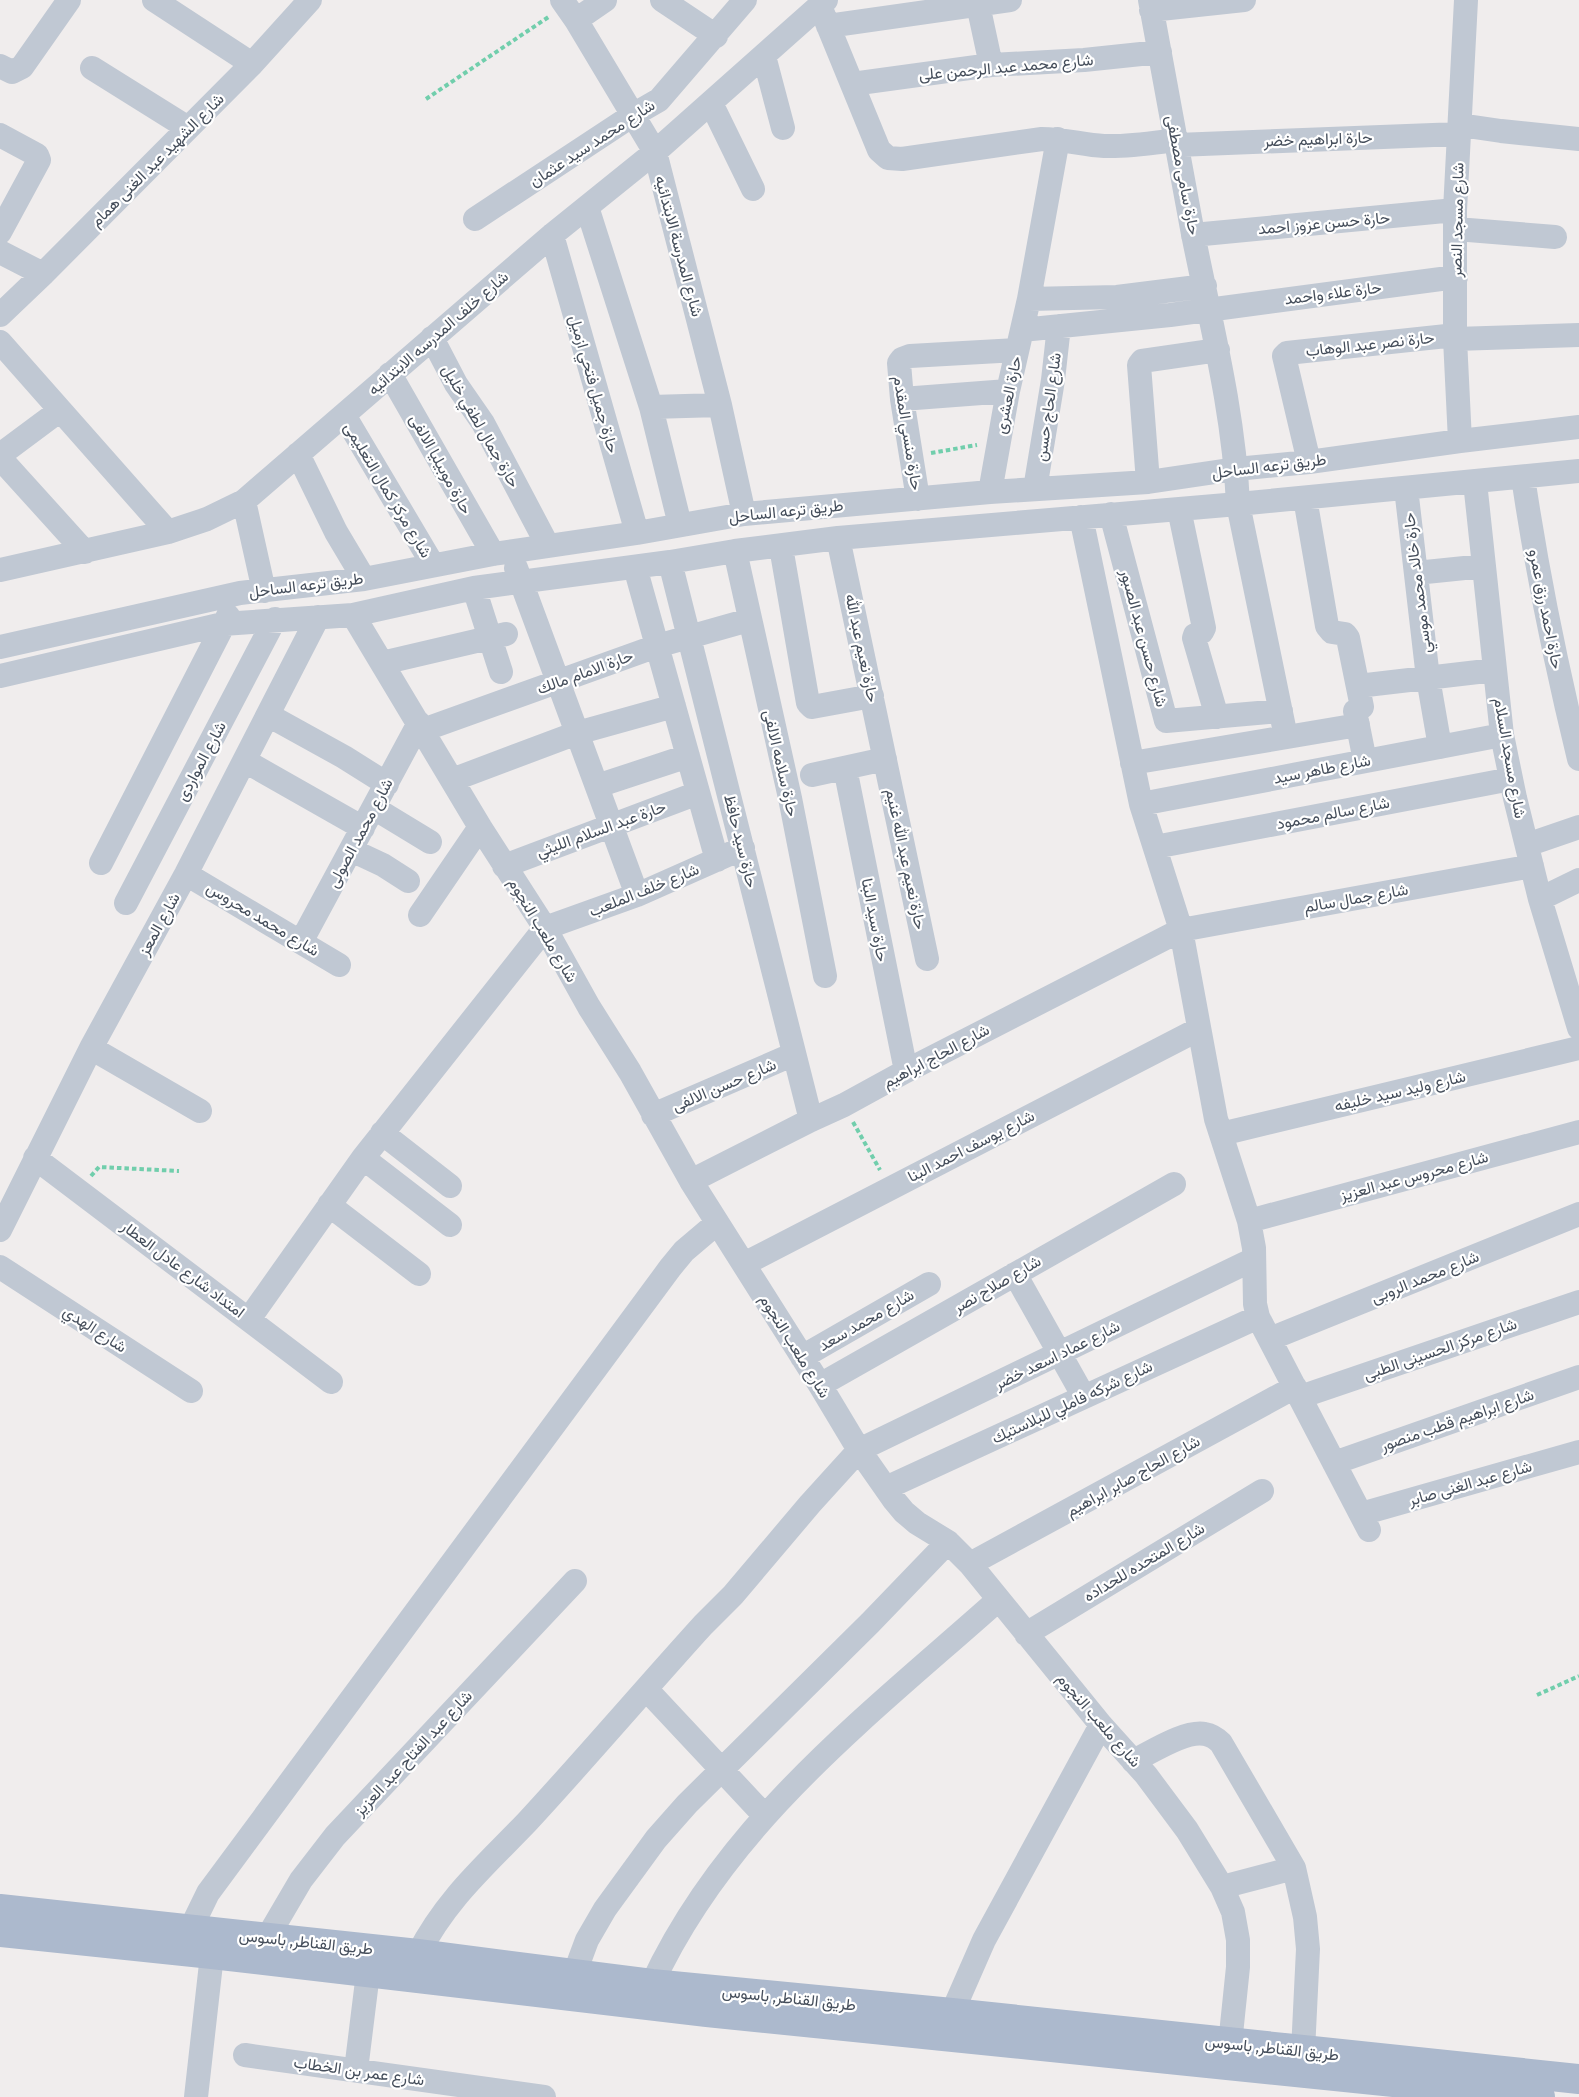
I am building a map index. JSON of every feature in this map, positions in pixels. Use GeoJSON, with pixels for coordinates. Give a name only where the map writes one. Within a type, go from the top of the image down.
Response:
{"type":"FeatureCollection","features":[{"type":"Feature","properties":{"kind":"main road","name":"طريق القناطر, باسوس"},"geometry":{"type":"LineString","coordinates":[[0,1909],[206,1939],[368,1973],[707,2012],[1471,2094],[1540,2097]]}},
{"type":"Feature","properties":{"kind":"main road","name":"طريق القناطر, باسوس"},"geometry":{"type":"LineString","coordinates":[[0,1932],[206,1939],[267,1938],[418,1954],[652,1984],[1579,2079]]}},
{"type":"Feature","properties":{"kind":"street"},"geometry":{"type":"LineString","coordinates":[[154,0],[252,64]]}},
{"type":"Feature","properties":{"kind":"street"},"geometry":{"type":"LineString","coordinates":[[568,8],[605,0]]}},
{"type":"Feature","properties":{"kind":"street"},"geometry":{"type":"LineString","coordinates":[[662,0],[716,36]]}},
{"type":"Feature","properties":{"kind":"street","name":"شارع محمد سيد عثمان"},"geometry":{"type":"LineString","coordinates":[[475,219],[659,100],[745,0]]}},
{"type":"Feature","properties":{"kind":"street"},"geometry":{"type":"LineString","coordinates":[[852,84],[825,11],[1010,0]]}},
{"type":"Feature","properties":{"kind":"street"},"geometry":{"type":"LineString","coordinates":[[1150,5],[1244,0]]}},
{"type":"Feature","properties":{"kind":"street","name":"شارع مسجد النصر"},"geometry":{"type":"LineString","coordinates":[[1460,441],[1455,337],[1456,220],[1466,0]]}},
{"type":"Feature","properties":{"kind":"street"},"geometry":{"type":"LineString","coordinates":[[978,2],[991,65]]}},
{"type":"Feature","properties":{"kind":"street"},"geometry":{"type":"LineString","coordinates":[[0,66],[12,72],[22,67],[60,3]]}},
{"type":"Feature","properties":{"kind":"street","name":"شارع الشهيد عبد الغنى همام"},"geometry":{"type":"LineString","coordinates":[[3,308],[44,274],[252,64],[300,3]]}},
{"type":"Feature","properties":{"kind":"street","name":"حارة سامى مصطفى"},"geometry":{"type":"LineString","coordinates":[[1150,5],[1193,235],[1218,350],[1236,469],[1238,504],[1281,711],[1312,771]]}},
{"type":"Feature","properties":{"kind":"street","name":"شارع المدرسة الابتدائيه"},"geometry":{"type":"LineString","coordinates":[[568,8],[655,152],[720,405],[744,514]]}},
{"type":"Feature","properties":{"kind":"street","name":"شارع خلف المدرسه الابتدائيه"},"geometry":{"type":"LineString","coordinates":[[0,570],[168,532],[207,519],[244,501],[552,235],[655,152],[764,56],[825,11]]}},
{"type":"Feature","properties":{"kind":"street","name":"شارع محمد عبد الرحمن على"},"geometry":{"type":"LineString","coordinates":[[852,84],[991,65],[1084,60],[1160,52]]}},
{"type":"Feature","properties":{"kind":"street"},"geometry":{"type":"LineString","coordinates":[[764,56],[783,128]]}},
{"type":"Feature","properties":{"kind":"street"},"geometry":{"type":"LineString","coordinates":[[92,69],[188,128]]}},
{"type":"Feature","properties":{"kind":"street","name":"حارة ابراهيم خضر"},"geometry":{"type":"LineString","coordinates":[[852,84],[876,145],[888,158],[902,159],[1042,139],[1115,147],[1460,129],[1579,138]]}},
{"type":"Feature","properties":{"kind":"street"},"geometry":{"type":"LineString","coordinates":[[711,103],[753,189]]}},
{"type":"Feature","properties":{"kind":"street"},"geometry":{"type":"LineString","coordinates":[[0,135],[37,155],[39,160],[3,220]]}},
{"type":"Feature","properties":{"kind":"street","name":"حارة العشرى"},"geometry":{"type":"LineString","coordinates":[[990,492],[1058,139]]}},
{"type":"Feature","properties":{"kind":"street"},"geometry":{"type":"LineString","coordinates":[[587,207],[651,407],[681,525]]}},
{"type":"Feature","properties":{"kind":"street","name":"حارة حسن عزوز احمد"},"geometry":{"type":"LineString","coordinates":[[1193,235],[1456,220],[1555,237]]}},
{"type":"Feature","properties":{"kind":"street","name":"حارة جميل فتحي ازميل"},"geometry":{"type":"LineString","coordinates":[[552,235],[637,533]]}},
{"type":"Feature","properties":{"kind":"street"},"geometry":{"type":"LineString","coordinates":[[0,252],[44,274]]}},
{"type":"Feature","properties":{"kind":"street","name":"حارة علاء واحمد"},"geometry":{"type":"LineString","coordinates":[[1207,298],[1456,278]]}},
{"type":"Feature","properties":{"kind":"street"},"geometry":{"type":"LineString","coordinates":[[1029,298],[1207,298]]}},
{"type":"Feature","properties":{"kind":"street"},"geometry":{"type":"LineString","coordinates":[[1019,340],[1059,326],[1207,298]]}},
{"type":"Feature","properties":{"kind":"street","name":"شارع الحاج حسن"},"geometry":{"type":"LineString","coordinates":[[1035,489],[1053,380],[1059,326]]}},
{"type":"Feature","properties":{"kind":"street","name":"حارة نصر عبد الوهاب"},"geometry":{"type":"LineString","coordinates":[[1310,462],[1285,355],[1455,337],[1579,335]]}},
{"type":"Feature","properties":{"kind":"street","name":"حارة جمال لطفي خليل"},"geometry":{"type":"LineString","coordinates":[[432,338],[456,384],[483,423],[548,546]]}},
{"type":"Feature","properties":{"kind":"street","name":"حارة منسي المقدم"},"geometry":{"type":"LineString","coordinates":[[918,499],[898,367],[902,359],[1019,340]]}},
{"type":"Feature","properties":{"kind":"street"},"geometry":{"type":"LineString","coordinates":[[0,342],[168,532]]}},
{"type":"Feature","properties":{"kind":"street"},"geometry":{"type":"LineString","coordinates":[[1148,482],[1139,365],[1142,361],[1218,350]]}},
{"type":"Feature","properties":{"kind":"street","name":"حارة موبيليا الالفى"},"geometry":{"type":"LineString","coordinates":[[390,374],[522,582],[637,895]]}},
{"type":"Feature","properties":{"kind":"street"},"geometry":{"type":"LineString","coordinates":[[902,399],[1008,392]]}},
{"type":"Feature","properties":{"kind":"street"},"geometry":{"type":"LineString","coordinates":[[651,407],[720,405]]}},
{"type":"Feature","properties":{"kind":"street"},"geometry":{"type":"LineString","coordinates":[[59,411],[0,457],[85,552]]}},
{"type":"Feature","properties":{"kind":"street","name":"شارع مركز كمال التعليمى"},"geometry":{"type":"LineString","coordinates":[[344,415],[433,565]]}},
{"type":"Feature","properties":{"kind":"street","name":"طريق ترعه الساحل"},"geometry":{"type":"LineString","coordinates":[[0,647],[240,593],[364,579],[502,553],[744,514],[990,492],[1148,482],[1236,469],[1310,462],[1460,441],[1579,428]]}},
{"type":"Feature","properties":{"kind":"street"},"geometry":{"type":"LineString","coordinates":[[298,454],[336,532],[364,579]]}},
{"type":"Feature","properties":{"kind":"street","name":"طريق ترعه الساحل"},"geometry":{"type":"LineString","coordinates":[[0,676],[223,624],[353,615],[474,588],[635,567],[735,551],[838,538],[1305,498],[1579,471]]}},
{"type":"Feature","properties":{"kind":"street","name":"حارة احمد رزق عمرو"},"geometry":{"type":"LineString","coordinates":[[1523,477],[1536,564],[1555,659],[1578,745]]}},
{"type":"Feature","properties":{"kind":"street","name":"شارع مسجد السلام"},"geometry":{"type":"LineString","coordinates":[[1475,482],[1502,735],[1540,899],[1570,966],[1579,1028]]}},
{"type":"Feature","properties":{"kind":"street","name":"حارة خالد محمد موسي"},"geometry":{"type":"LineString","coordinates":[[1406,488],[1428,678],[1440,747]]}},
{"type":"Feature","properties":{"kind":"street"},"geometry":{"type":"LineString","coordinates":[[1305,498],[1327,626],[1332,633],[1345,634],[1348,638],[1362,708],[1355,710],[1365,761]]}},
{"type":"Feature","properties":{"kind":"street"},"geometry":{"type":"LineString","coordinates":[[244,501],[264,591]]}},
{"type":"Feature","properties":{"kind":"street"},"geometry":{"type":"LineString","coordinates":[[1179,509],[1204,628],[1194,638],[1216,717]]}},
{"type":"Feature","properties":{"kind":"street","name":"شارع حسن عبد الصبور"},"geometry":{"type":"LineString","coordinates":[[1111,514],[1166,721],[1281,711]]}},
{"type":"Feature","properties":{"kind":"street"},"geometry":{"type":"LineString","coordinates":[[1081,517],[1132,763],[1180,930],[1216,1119],[1249,1221],[1258,1317],[1334,1463]]}},
{"type":"Feature","properties":{"kind":"street","name":"حارة نعيم عبد الله"},"geometry":{"type":"LineString","coordinates":[[838,538],[885,759]]}},
{"type":"Feature","properties":{"kind":"street"},"geometry":{"type":"LineString","coordinates":[[781,547],[808,703],[812,707],[872,696]]}},
{"type":"Feature","properties":{"kind":"street","name":"حارة سلامه الالفى"},"geometry":{"type":"LineString","coordinates":[[735,551],[790,798],[825,976]]}},
{"type":"Feature","properties":{"kind":"street","name":"حارة سيد حافظ"},"geometry":{"type":"LineString","coordinates":[[670,562],[811,1120]]}},
{"type":"Feature","properties":{"kind":"street"},"geometry":{"type":"LineString","coordinates":[[1416,573],[1484,566]]}},
{"type":"Feature","properties":{"kind":"street"},"geometry":{"type":"LineString","coordinates":[[635,567],[717,860]]}},
{"type":"Feature","properties":{"kind":"street"},"geometry":{"type":"LineString","coordinates":[[474,588],[498,636],[501,672]]}},
{"type":"Feature","properties":{"kind":"street"},"geometry":{"type":"LineString","coordinates":[[101,863],[240,593]]}},
{"type":"Feature","properties":{"kind":"street","name":"شارع ملعب النجوم"},"geometry":{"type":"LineString","coordinates":[[353,615],[630,1072],[691,1181],[859,1450],[894,1500],[917,1523],[948,1542],[970,1564],[1133,1761],[1186,1830],[1222,1887],[1233,1912],[1238,1940],[1238,1967],[1230,2044]]}},
{"type":"Feature","properties":{"kind":"street","name":"شارع المعز"},"geometry":{"type":"LineString","coordinates":[[0,1230],[91,1048],[186,874],[318,617]]}},
{"type":"Feature","properties":{"kind":"street","name":"شارع المواردى"},"geometry":{"type":"LineString","coordinates":[[126,903],[275,619]]}},
{"type":"Feature","properties":{"kind":"street","name":"حارة الامام مالك"},"geometry":{"type":"LineString","coordinates":[[421,727],[657,646],[749,620]]}},
{"type":"Feature","properties":{"kind":"street"},"geometry":{"type":"LineString","coordinates":[[382,663],[498,636]]}},
{"type":"Feature","properties":{"kind":"street"},"geometry":{"type":"LineString","coordinates":[[1358,686],[1495,670]]}},
{"type":"Feature","properties":{"kind":"street"},"geometry":{"type":"LineString","coordinates":[[452,780],[578,733],[674,706]]}},
{"type":"Feature","properties":{"kind":"street"},"geometry":{"type":"LineString","coordinates":[[268,716],[344,757],[387,784]]}},
{"type":"Feature","properties":{"kind":"street"},"geometry":{"type":"LineString","coordinates":[[1132,763],[1358,725]]}},
{"type":"Feature","properties":{"kind":"street","name":"شارع محمد الصولى"},"geometry":{"type":"LineString","coordinates":[[301,942],[368,818],[421,727]]}},
{"type":"Feature","properties":{"kind":"street","name":"شارع طاهر سيد"},"geometry":{"type":"LineString","coordinates":[[1142,804],[1502,735]]}},
{"type":"Feature","properties":{"kind":"street"},"geometry":{"type":"LineString","coordinates":[[597,786],[688,756]]}},
{"type":"Feature","properties":{"kind":"street"},"geometry":{"type":"LineString","coordinates":[[812,775],[885,759]]}},
{"type":"Feature","properties":{"kind":"street","name":"حارة نعيم عبد الله غنيم"},"geometry":{"type":"LineString","coordinates":[[885,759],[927,959]]}},
{"type":"Feature","properties":{"kind":"street"},"geometry":{"type":"LineString","coordinates":[[244,761],[368,818],[430,842]]}},
{"type":"Feature","properties":{"kind":"street","name":"حارة سيد البنا"},"geometry":{"type":"LineString","coordinates":[[845,768],[906,1071]]}},
{"type":"Feature","properties":{"kind":"street","name":"شارع سالم محمود"},"geometry":{"type":"LineString","coordinates":[[1155,847],[1511,779]]}},
{"type":"Feature","properties":{"kind":"street","name":"حارة عبد السلام الليثي"},"geometry":{"type":"LineString","coordinates":[[504,866],[698,793]]}},
{"type":"Feature","properties":{"kind":"street"},"geometry":{"type":"LineString","coordinates":[[420,915],[480,827]]}},
{"type":"Feature","properties":{"kind":"street","name":"شارع جمال سالم"},"geometry":{"type":"LineString","coordinates":[[1180,930],[1529,855],[1579,827]]}},
{"type":"Feature","properties":{"kind":"street","name":"شارع خلف الملعب"},"geometry":{"type":"LineString","coordinates":[[544,928],[637,895],[743,848]]}},
{"type":"Feature","properties":{"kind":"street"},"geometry":{"type":"LineString","coordinates":[[351,850],[408,881]]}},
{"type":"Feature","properties":{"kind":"street","name":"شارع محمد محروس"},"geometry":{"type":"LineString","coordinates":[[186,874],[339,965]]}},
{"type":"Feature","properties":{"kind":"street"},"geometry":{"type":"LineString","coordinates":[[1540,899],[1579,880]]}},
{"type":"Feature","properties":{"kind":"street"},"geometry":{"type":"LineString","coordinates":[[249,1319],[363,1158],[544,928]]}},
{"type":"Feature","properties":{"kind":"street","name":"شارع الحاج ابراهيم"},"geometry":{"type":"LineString","coordinates":[[691,1181],[844,1105],[1180,930]]}},
{"type":"Feature","properties":{"kind":"street","name":"شارع يوسف احمد البنا"},"geometry":{"type":"LineString","coordinates":[[744,1264],[1199,1029]]}},
{"type":"Feature","properties":{"kind":"street"},"geometry":{"type":"LineString","coordinates":[[91,1048],[200,1112]]}},
{"type":"Feature","properties":{"kind":"street","name":"شارع وليد سيد خليفه"},"geometry":{"type":"LineString","coordinates":[[1221,1134],[1579,1048]]}},
{"type":"Feature","properties":{"kind":"street","name":"شارع حسن الالفى"},"geometry":{"type":"LineString","coordinates":[[653,1115],[794,1054]]}},
{"type":"Feature","properties":{"kind":"street","name":"شارع محروس عبد العزيز"},"geometry":{"type":"LineString","coordinates":[[1249,1221],[1579,1132]]}},
{"type":"Feature","properties":{"kind":"street"},"geometry":{"type":"LineString","coordinates":[[382,1133],[450,1186]]}},
{"type":"Feature","properties":{"kind":"street","name":"امتداد شارع عادل العطار"},"geometry":{"type":"LineString","coordinates":[[35,1158],[331,1382]]}},
{"type":"Feature","properties":{"kind":"street"},"geometry":{"type":"LineString","coordinates":[[363,1158],[450,1225]]}},
{"type":"Feature","properties":{"kind":"street","name":"شارع صلاح نصر"},"geometry":{"type":"LineString","coordinates":[[820,1385],[1174,1184]]}},
{"type":"Feature","properties":{"kind":"street"},"geometry":{"type":"LineString","coordinates":[[329,1205],[418,1274]]}},
{"type":"Feature","properties":{"kind":"street","name":"شارع محمد الروبى"},"geometry":{"type":"LineString","coordinates":[[1270,1339],[1579,1214]]}},
{"type":"Feature","properties":{"kind":"street"},"geometry":{"type":"LineString","coordinates":[[196,2097],[208,1893],[670,1268],[700,1236],[717,1223]]}},
{"type":"Feature","properties":{"kind":"street","name":"شارع عماد اسعد خضر"},"geometry":{"type":"LineString","coordinates":[[859,1450],[1254,1259]]}},
{"type":"Feature","properties":{"kind":"street","name":"شارع الهدي"},"geometry":{"type":"LineString","coordinates":[[0,1267],[191,1391]]}},
{"type":"Feature","properties":{"kind":"street"},"geometry":{"type":"LineString","coordinates":[[1014,1274],[1084,1397]]}},
{"type":"Feature","properties":{"kind":"street","name":"شارع محمد سعد"},"geometry":{"type":"LineString","coordinates":[[802,1357],[929,1284]]}},
{"type":"Feature","properties":{"kind":"street","name":"شارع مركز الحسينى الطبى"},"geometry":{"type":"LineString","coordinates":[[1298,1392],[1579,1302]]}},
{"type":"Feature","properties":{"kind":"street","name":"شارع شركه فاملي للبلاستيك"},"geometry":{"type":"LineString","coordinates":[[886,1488],[1258,1317]]}},
{"type":"Feature","properties":{"kind":"street","name":"شارع ابراهيم قطب منصور"},"geometry":{"type":"LineString","coordinates":[[1334,1463],[1579,1377]]}},
{"type":"Feature","properties":{"kind":"street","name":"شارع الحاج صابر ابراهيم"},"geometry":{"type":"LineString","coordinates":[[970,1564],[1298,1392]]}},
{"type":"Feature","properties":{"kind":"street"},"geometry":{"type":"LineString","coordinates":[[418,1954],[448,1905],[467,1883],[526,1823],[859,1450]]}},
{"type":"Feature","properties":{"kind":"street","name":"شارع عبد الغنى صابر"},"geometry":{"type":"LineString","coordinates":[[1334,1463],[1365,1522],[1579,1452]]}},
{"type":"Feature","properties":{"kind":"street","name":"شارع المتحده للحداده"},"geometry":{"type":"LineString","coordinates":[[1026,1634],[1262,1491]]}},
{"type":"Feature","properties":{"kind":"street"},"geometry":{"type":"LineString","coordinates":[[574,1975],[587,1940],[604,1909],[656,1839],[721,1768],[870,1623],[948,1542]]}},
{"type":"Feature","properties":{"kind":"street","name":"شارع عبد الفتاح عبد العزيز"},"geometry":{"type":"LineString","coordinates":[[267,1938],[301,1880],[324,1848],[574,1581]]}},
{"type":"Feature","properties":{"kind":"street"},"geometry":{"type":"LineString","coordinates":[[652,1984],[665,1955],[691,1911],[764,1815],[830,1749],[998,1599]]}},
{"type":"Feature","properties":{"kind":"street"},"geometry":{"type":"LineString","coordinates":[[646,1690],[764,1815]]}},
{"type":"Feature","properties":{"kind":"street"},"geometry":{"type":"LineString","coordinates":[[952,2013],[984,1940],[1101,1725]]}},
{"type":"Feature","properties":{"kind":"street"},"geometry":{"type":"LineString","coordinates":[[1133,1761],[1188,1734],[1202,1733],[1212,1736],[1221,1743],[1294,1868],[1305,1917],[1308,1949],[1303,2051]]}},
{"type":"Feature","properties":{"kind":"street"},"geometry":{"type":"LineString","coordinates":[[1222,1887],[1294,1868]]}},
{"type":"Feature","properties":{"kind":"street"},"geometry":{"type":"LineString","coordinates":[[356,2070],[368,1973]]}},
{"type":"Feature","properties":{"kind":"street","name":"شارع عمر بن الخطاب"},"geometry":{"type":"LineString","coordinates":[[245,2055],[544,2097]]}},
{"type":"Feature","properties":{"kind":"path"},"geometry":{"type":"LineString","coordinates":[[426,99],[568,8]]}},
{"type":"Feature","properties":{"kind":"path"},"geometry":{"type":"LineString","coordinates":[[912,457],[998,441]]}},
{"type":"Feature","properties":{"kind":"path"},"geometry":{"type":"LineString","coordinates":[[844,1105],[890,1189]]}},
{"type":"Feature","properties":{"kind":"path"},"geometry":{"type":"LineString","coordinates":[[79,1190],[99,1167],[179,1170]]}},
{"type":"Feature","properties":{"kind":"path"},"geometry":{"type":"LineString","coordinates":[[1537,1695],[1579,1676]]}}]}
